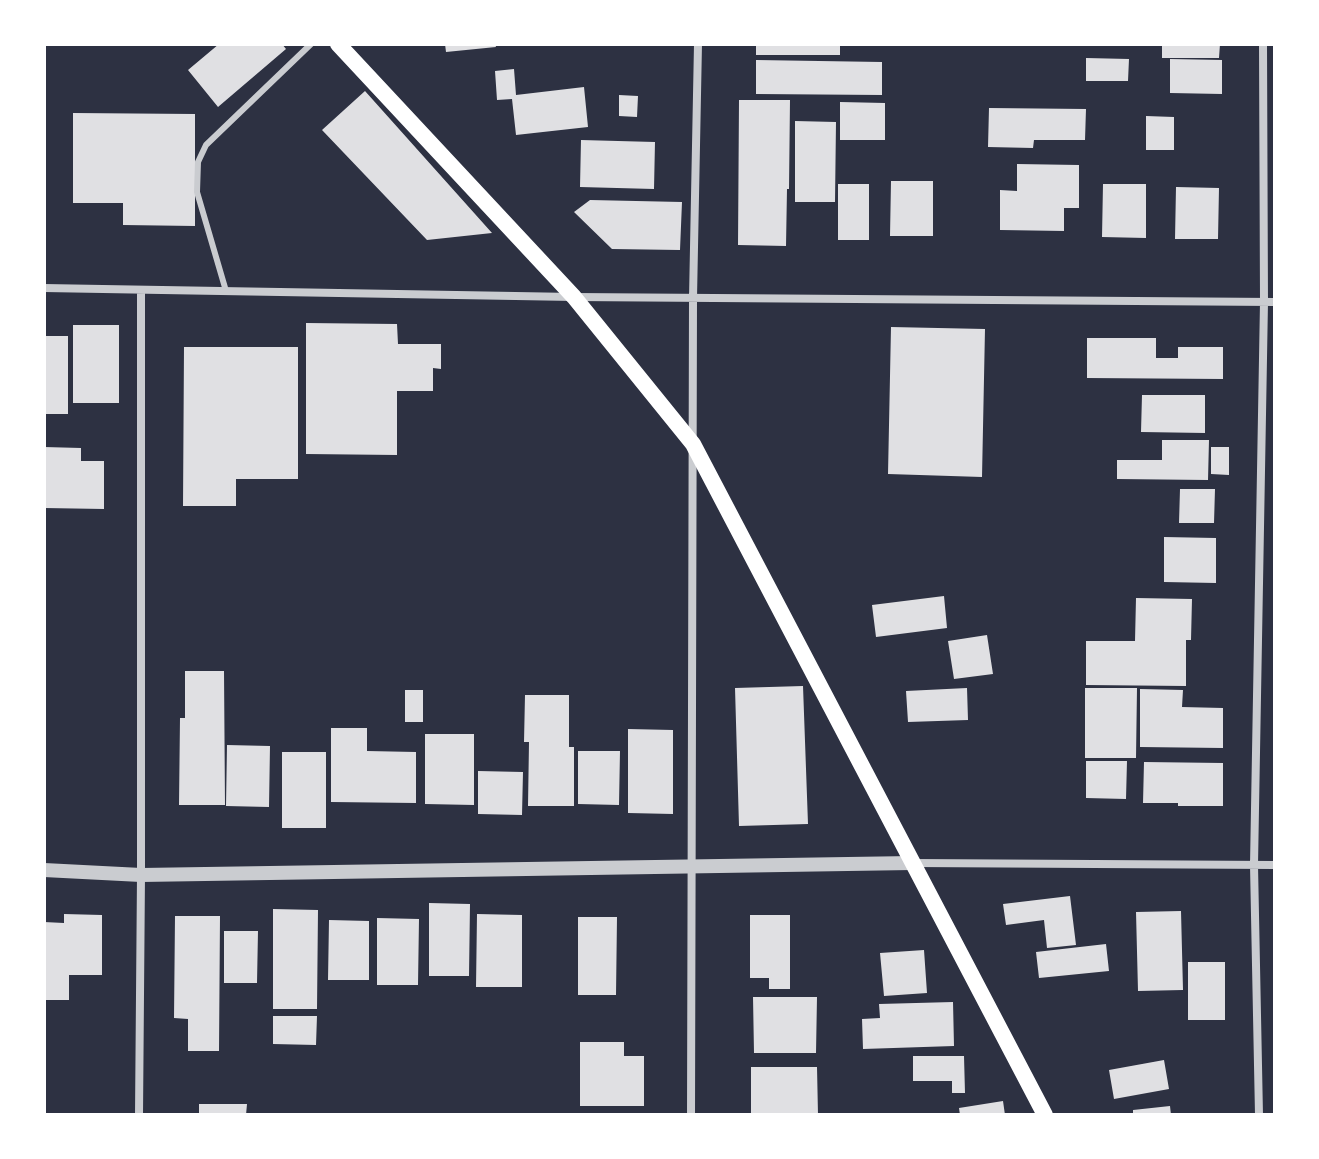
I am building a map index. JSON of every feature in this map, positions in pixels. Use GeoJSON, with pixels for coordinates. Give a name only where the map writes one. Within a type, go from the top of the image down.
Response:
{"type":"FeatureCollection","features":[{"type":"Feature","properties":{"kind":"main road"},"geometry":{"type":"LineString","coordinates":[[338,44],[574,297],[693,444],[1045,1115]]}},
{"type":"Feature","properties":{"kind":"street"},"geometry":{"type":"LineString","coordinates":[[691,1115],[693,298],[698,44]]}},
{"type":"Feature","properties":{"kind":"street"},"geometry":{"type":"LineString","coordinates":[[1259,1115],[1254,865],[1264,302],[1263,44]]}},
{"type":"Feature","properties":{"kind":"street"},"geometry":{"type":"LineString","coordinates":[[44,288],[574,297],[1275,302]]}},
{"type":"Feature","properties":{"kind":"street"},"geometry":{"type":"LineString","coordinates":[[139,1115],[141,290]]}},
{"type":"Feature","properties":{"kind":"street"},"geometry":{"type":"LineString","coordinates":[[44,870],[141,875],[912,863],[1275,865]]}},
{"type":"Feature","properties":{"kind":"lane"},"geometry":{"type":"LineString","coordinates":[[226,291],[197,192],[198,162],[206,145],[311,44]]}},
{"type":"Feature","properties":{"kind":"building"},"geometry":{"type":"Polygon","coordinates":[[[219,44],[282,44],[286,49],[218,107],[188,70],[219,44]]]}},
{"type":"Feature","properties":{"kind":"building"},"geometry":{"type":"Polygon","coordinates":[[[445,44],[495,44],[496,47],[446,52],[445,44]]]}},
{"type":"Feature","properties":{"kind":"building"},"geometry":{"type":"Polygon","coordinates":[[[756,44],[840,44],[840,55],[756,55],[756,44]]]}},
{"type":"Feature","properties":{"kind":"building"},"geometry":{"type":"Polygon","coordinates":[[[1162,44],[1220,44],[1219,58],[1162,58],[1162,44]]]}},
{"type":"Feature","properties":{"kind":"building"},"geometry":{"type":"Polygon","coordinates":[[[1086,58],[1129,59],[1128,81],[1086,81],[1086,58]]]}},
{"type":"Feature","properties":{"kind":"building"},"geometry":{"type":"Polygon","coordinates":[[[1170,59],[1222,60],[1222,94],[1170,93],[1170,59]]]}},
{"type":"Feature","properties":{"kind":"building"},"geometry":{"type":"Polygon","coordinates":[[[756,60],[882,62],[882,95],[756,94],[756,60]]]}},
{"type":"Feature","properties":{"kind":"building"},"geometry":{"type":"Polygon","coordinates":[[[514,69],[516,95],[584,87],[588,127],[516,135],[512,99],[497,100],[495,71],[514,69]]]}},
{"type":"Feature","properties":{"kind":"building"},"geometry":{"type":"Polygon","coordinates":[[[365,91],[492,233],[427,240],[322,130],[365,91]]]}},
{"type":"Feature","properties":{"kind":"building"},"geometry":{"type":"Polygon","coordinates":[[[619,95],[638,96],[637,117],[619,116],[619,95]]]}},
{"type":"Feature","properties":{"kind":"building"},"geometry":{"type":"Polygon","coordinates":[[[739,100],[790,100],[786,246],[738,245],[739,100]]]}},
{"type":"Feature","properties":{"kind":"building"},"geometry":{"type":"Polygon","coordinates":[[[840,102],[885,103],[885,140],[840,140],[840,102]]]}},
{"type":"Feature","properties":{"kind":"building"},"geometry":{"type":"Polygon","coordinates":[[[989,108],[1086,109],[1085,140],[1034,140],[1033,148],[988,147],[989,108]]]}},
{"type":"Feature","properties":{"kind":"building"},"geometry":{"type":"Polygon","coordinates":[[[73,113],[195,114],[195,226],[123,225],[123,203],[73,203],[73,113]]]}},
{"type":"Feature","properties":{"kind":"building"},"geometry":{"type":"Polygon","coordinates":[[[1146,116],[1174,117],[1174,150],[1146,150],[1146,116]]]}},
{"type":"Feature","properties":{"kind":"building"},"geometry":{"type":"Polygon","coordinates":[[[795,121],[836,122],[835,202],[795,202],[795,121]]]}},
{"type":"Feature","properties":{"kind":"building"},"geometry":{"type":"Polygon","coordinates":[[[581,140],[655,142],[654,189],[580,187],[581,140]]]}},
{"type":"Feature","properties":{"kind":"building"},"geometry":{"type":"Polygon","coordinates":[[[1017,164],[1079,165],[1079,208],[1064,208],[1064,231],[1000,230],[1000,190],[1017,191],[1017,164]]]}},
{"type":"Feature","properties":{"kind":"building"},"geometry":{"type":"Polygon","coordinates":[[[891,181],[933,181],[933,236],[890,236],[891,181]]]}},
{"type":"Feature","properties":{"kind":"building"},"geometry":{"type":"Polygon","coordinates":[[[838,184],[869,184],[869,240],[838,240],[838,184]]]}},
{"type":"Feature","properties":{"kind":"building"},"geometry":{"type":"Polygon","coordinates":[[[1103,184],[1146,184],[1146,238],[1102,237],[1103,184]]]}},
{"type":"Feature","properties":{"kind":"building"},"geometry":{"type":"Polygon","coordinates":[[[1176,187],[1219,188],[1218,239],[1175,239],[1176,187]]]}},
{"type":"Feature","properties":{"kind":"building"},"geometry":{"type":"Polygon","coordinates":[[[590,200],[682,202],[680,250],[612,249],[574,212],[590,200]]]}},
{"type":"Feature","properties":{"kind":"building"},"geometry":{"type":"Polygon","coordinates":[[[306,323],[397,324],[398,344],[441,344],[441,369],[433,368],[433,391],[397,391],[397,455],[306,454],[306,323]]]}},
{"type":"Feature","properties":{"kind":"building"},"geometry":{"type":"Polygon","coordinates":[[[73,325],[119,325],[119,403],[73,403],[73,325]]]}},
{"type":"Feature","properties":{"kind":"building"},"geometry":{"type":"Polygon","coordinates":[[[891,327],[985,329],[982,477],[888,474],[891,327]]]}},
{"type":"Feature","properties":{"kind":"building"},"geometry":{"type":"Polygon","coordinates":[[[44,336],[68,336],[68,414],[44,414],[44,336]]]}},
{"type":"Feature","properties":{"kind":"building"},"geometry":{"type":"Polygon","coordinates":[[[1087,338],[1156,338],[1156,358],[1178,358],[1178,347],[1223,347],[1223,379],[1087,378],[1087,338]]]}},
{"type":"Feature","properties":{"kind":"building"},"geometry":{"type":"Polygon","coordinates":[[[184,347],[298,347],[298,479],[236,479],[236,506],[183,506],[184,347]]]}},
{"type":"Feature","properties":{"kind":"building"},"geometry":{"type":"Polygon","coordinates":[[[1142,395],[1205,395],[1205,433],[1141,432],[1142,395]]]}},
{"type":"Feature","properties":{"kind":"building"},"geometry":{"type":"Polygon","coordinates":[[[1162,440],[1209,440],[1208,480],[1117,479],[1117,460],[1162,460],[1162,440]]]}},
{"type":"Feature","properties":{"kind":"building"},"geometry":{"type":"Polygon","coordinates":[[[44,447],[81,448],[81,461],[104,461],[104,509],[44,508],[44,447]]]}},
{"type":"Feature","properties":{"kind":"building"},"geometry":{"type":"Polygon","coordinates":[[[1211,447],[1229,447],[1229,475],[1211,474],[1211,447]]]}},
{"type":"Feature","properties":{"kind":"building"},"geometry":{"type":"Polygon","coordinates":[[[1180,489],[1215,489],[1214,523],[1179,523],[1180,489]]]}},
{"type":"Feature","properties":{"kind":"building"},"geometry":{"type":"Polygon","coordinates":[[[1164,537],[1216,538],[1216,583],[1164,582],[1164,537]]]}},
{"type":"Feature","properties":{"kind":"building"},"geometry":{"type":"Polygon","coordinates":[[[944,596],[947,628],[876,637],[872,605],[944,596]]]}},
{"type":"Feature","properties":{"kind":"building"},"geometry":{"type":"Polygon","coordinates":[[[1136,598],[1192,599],[1191,640],[1186,640],[1186,686],[1086,685],[1086,641],[1135,641],[1136,598]]]}},
{"type":"Feature","properties":{"kind":"building"},"geometry":{"type":"Polygon","coordinates":[[[987,635],[993,674],[954,679],[948,641],[987,635]]]}},
{"type":"Feature","properties":{"kind":"building"},"geometry":{"type":"Polygon","coordinates":[[[185,671],[224,671],[225,805],[179,805],[180,718],[185,718],[185,671]]]}},
{"type":"Feature","properties":{"kind":"building"},"geometry":{"type":"Polygon","coordinates":[[[803,686],[808,824],[739,826],[735,688],[803,686]]]}},
{"type":"Feature","properties":{"kind":"building"},"geometry":{"type":"Polygon","coordinates":[[[967,688],[968,720],[908,722],[906,691],[967,688]]]}},
{"type":"Feature","properties":{"kind":"building"},"geometry":{"type":"Polygon","coordinates":[[[1085,688],[1137,688],[1136,758],[1085,758],[1085,688]]]}},
{"type":"Feature","properties":{"kind":"building"},"geometry":{"type":"Polygon","coordinates":[[[1140,689],[1183,690],[1182,707],[1223,708],[1223,748],[1140,747],[1140,689]]]}},
{"type":"Feature","properties":{"kind":"building"},"geometry":{"type":"Polygon","coordinates":[[[405,690],[423,690],[423,722],[405,722],[405,690]]]}},
{"type":"Feature","properties":{"kind":"building"},"geometry":{"type":"Polygon","coordinates":[[[525,695],[569,695],[569,747],[574,747],[574,806],[528,806],[529,742],[524,742],[525,695]]]}},
{"type":"Feature","properties":{"kind":"building"},"geometry":{"type":"Polygon","coordinates":[[[331,728],[367,728],[367,751],[416,752],[416,803],[331,802],[331,728]]]}},
{"type":"Feature","properties":{"kind":"building"},"geometry":{"type":"Polygon","coordinates":[[[628,729],[673,730],[673,814],[628,813],[628,729]]]}},
{"type":"Feature","properties":{"kind":"building"},"geometry":{"type":"Polygon","coordinates":[[[425,734],[474,734],[474,805],[425,804],[425,734]]]}},
{"type":"Feature","properties":{"kind":"building"},"geometry":{"type":"Polygon","coordinates":[[[227,745],[270,746],[269,807],[226,806],[227,745]]]}},
{"type":"Feature","properties":{"kind":"building"},"geometry":{"type":"Polygon","coordinates":[[[578,751],[620,751],[619,805],[578,804],[578,751]]]}},
{"type":"Feature","properties":{"kind":"building"},"geometry":{"type":"Polygon","coordinates":[[[282,752],[326,752],[326,828],[282,828],[282,752]]]}},
{"type":"Feature","properties":{"kind":"building"},"geometry":{"type":"Polygon","coordinates":[[[1086,761],[1127,761],[1126,799],[1086,798],[1086,761]]]}},
{"type":"Feature","properties":{"kind":"building"},"geometry":{"type":"Polygon","coordinates":[[[1144,762],[1223,763],[1223,806],[1143,803],[1144,762]]]}},
{"type":"Feature","properties":{"kind":"building"},"geometry":{"type":"Polygon","coordinates":[[[478,771],[523,772],[522,815],[478,814],[478,771]]]}},
{"type":"Feature","properties":{"kind":"building"},"geometry":{"type":"Polygon","coordinates":[[[1070,896],[1076,945],[1047,948],[1044,920],[1006,925],[1003,904],[1070,896]]]}},
{"type":"Feature","properties":{"kind":"building"},"geometry":{"type":"Polygon","coordinates":[[[429,903],[470,904],[469,976],[429,976],[429,903]]]}},
{"type":"Feature","properties":{"kind":"building"},"geometry":{"type":"Polygon","coordinates":[[[273,909],[318,910],[317,1009],[273,1009],[273,909]]]}},
{"type":"Feature","properties":{"kind":"building"},"geometry":{"type":"Polygon","coordinates":[[[1181,911],[1183,990],[1138,991],[1136,912],[1181,911]]]}},
{"type":"Feature","properties":{"kind":"building"},"geometry":{"type":"Polygon","coordinates":[[[64,914],[102,915],[102,975],[69,975],[69,1000],[44,1000],[44,922],[64,923],[64,914]]]}},
{"type":"Feature","properties":{"kind":"building"},"geometry":{"type":"Polygon","coordinates":[[[477,914],[522,915],[522,987],[476,987],[477,914]]]}},
{"type":"Feature","properties":{"kind":"building"},"geometry":{"type":"Polygon","coordinates":[[[750,915],[790,915],[790,989],[769,989],[769,978],[750,978],[750,915]]]}},
{"type":"Feature","properties":{"kind":"building"},"geometry":{"type":"Polygon","coordinates":[[[175,916],[220,916],[219,1051],[188,1051],[188,1019],[174,1018],[175,916]]]}},
{"type":"Feature","properties":{"kind":"building"},"geometry":{"type":"Polygon","coordinates":[[[578,917],[617,917],[616,995],[578,995],[578,917]]]}},
{"type":"Feature","properties":{"kind":"building"},"geometry":{"type":"Polygon","coordinates":[[[377,918],[419,919],[418,985],[377,985],[377,918]]]}},
{"type":"Feature","properties":{"kind":"building"},"geometry":{"type":"Polygon","coordinates":[[[329,920],[369,921],[369,980],[328,980],[329,920]]]}},
{"type":"Feature","properties":{"kind":"building"},"geometry":{"type":"Polygon","coordinates":[[[224,931],[258,931],[257,983],[224,983],[224,931]]]}},
{"type":"Feature","properties":{"kind":"building"},"geometry":{"type":"Polygon","coordinates":[[[1106,944],[1109,971],[1039,978],[1036,952],[1106,944]]]}},
{"type":"Feature","properties":{"kind":"building"},"geometry":{"type":"Polygon","coordinates":[[[924,950],[927,993],[884,996],[880,953],[924,950]]]}},
{"type":"Feature","properties":{"kind":"building"},"geometry":{"type":"Polygon","coordinates":[[[1188,962],[1225,962],[1225,1020],[1188,1020],[1188,962]]]}},
{"type":"Feature","properties":{"kind":"building"},"geometry":{"type":"Polygon","coordinates":[[[753,997],[817,997],[816,1053],[754,1053],[753,997]]]}},
{"type":"Feature","properties":{"kind":"building"},"geometry":{"type":"Polygon","coordinates":[[[953,1002],[954,1046],[863,1049],[862,1019],[880,1018],[879,1004],[953,1002]]]}},
{"type":"Feature","properties":{"kind":"building"},"geometry":{"type":"Polygon","coordinates":[[[273,1016],[317,1016],[316,1045],[273,1044],[273,1016]]]}},
{"type":"Feature","properties":{"kind":"building"},"geometry":{"type":"Polygon","coordinates":[[[580,1042],[624,1042],[624,1056],[644,1056],[644,1106],[580,1106],[580,1042]]]}},
{"type":"Feature","properties":{"kind":"building"},"geometry":{"type":"Polygon","coordinates":[[[913,1056],[964,1056],[965,1093],[952,1093],[952,1081],[913,1081],[913,1056]]]}},
{"type":"Feature","properties":{"kind":"building"},"geometry":{"type":"Polygon","coordinates":[[[1164,1060],[1169,1089],[1114,1099],[1109,1070],[1164,1060]]]}},
{"type":"Feature","properties":{"kind":"building"},"geometry":{"type":"Polygon","coordinates":[[[751,1067],[817,1067],[818,1115],[751,1115],[751,1067]]]}},
{"type":"Feature","properties":{"kind":"building"},"geometry":{"type":"Polygon","coordinates":[[[1003,1101],[1005,1115],[960,1115],[959,1108],[1003,1101]]]}},
{"type":"Feature","properties":{"kind":"building"},"geometry":{"type":"Polygon","coordinates":[[[199,1104],[247,1104],[246,1115],[199,1115],[199,1104]]]}},
{"type":"Feature","properties":{"kind":"building"},"geometry":{"type":"Polygon","coordinates":[[[1170,1106],[1171,1115],[1133,1115],[1133,1110],[1170,1106]]]}}]}
